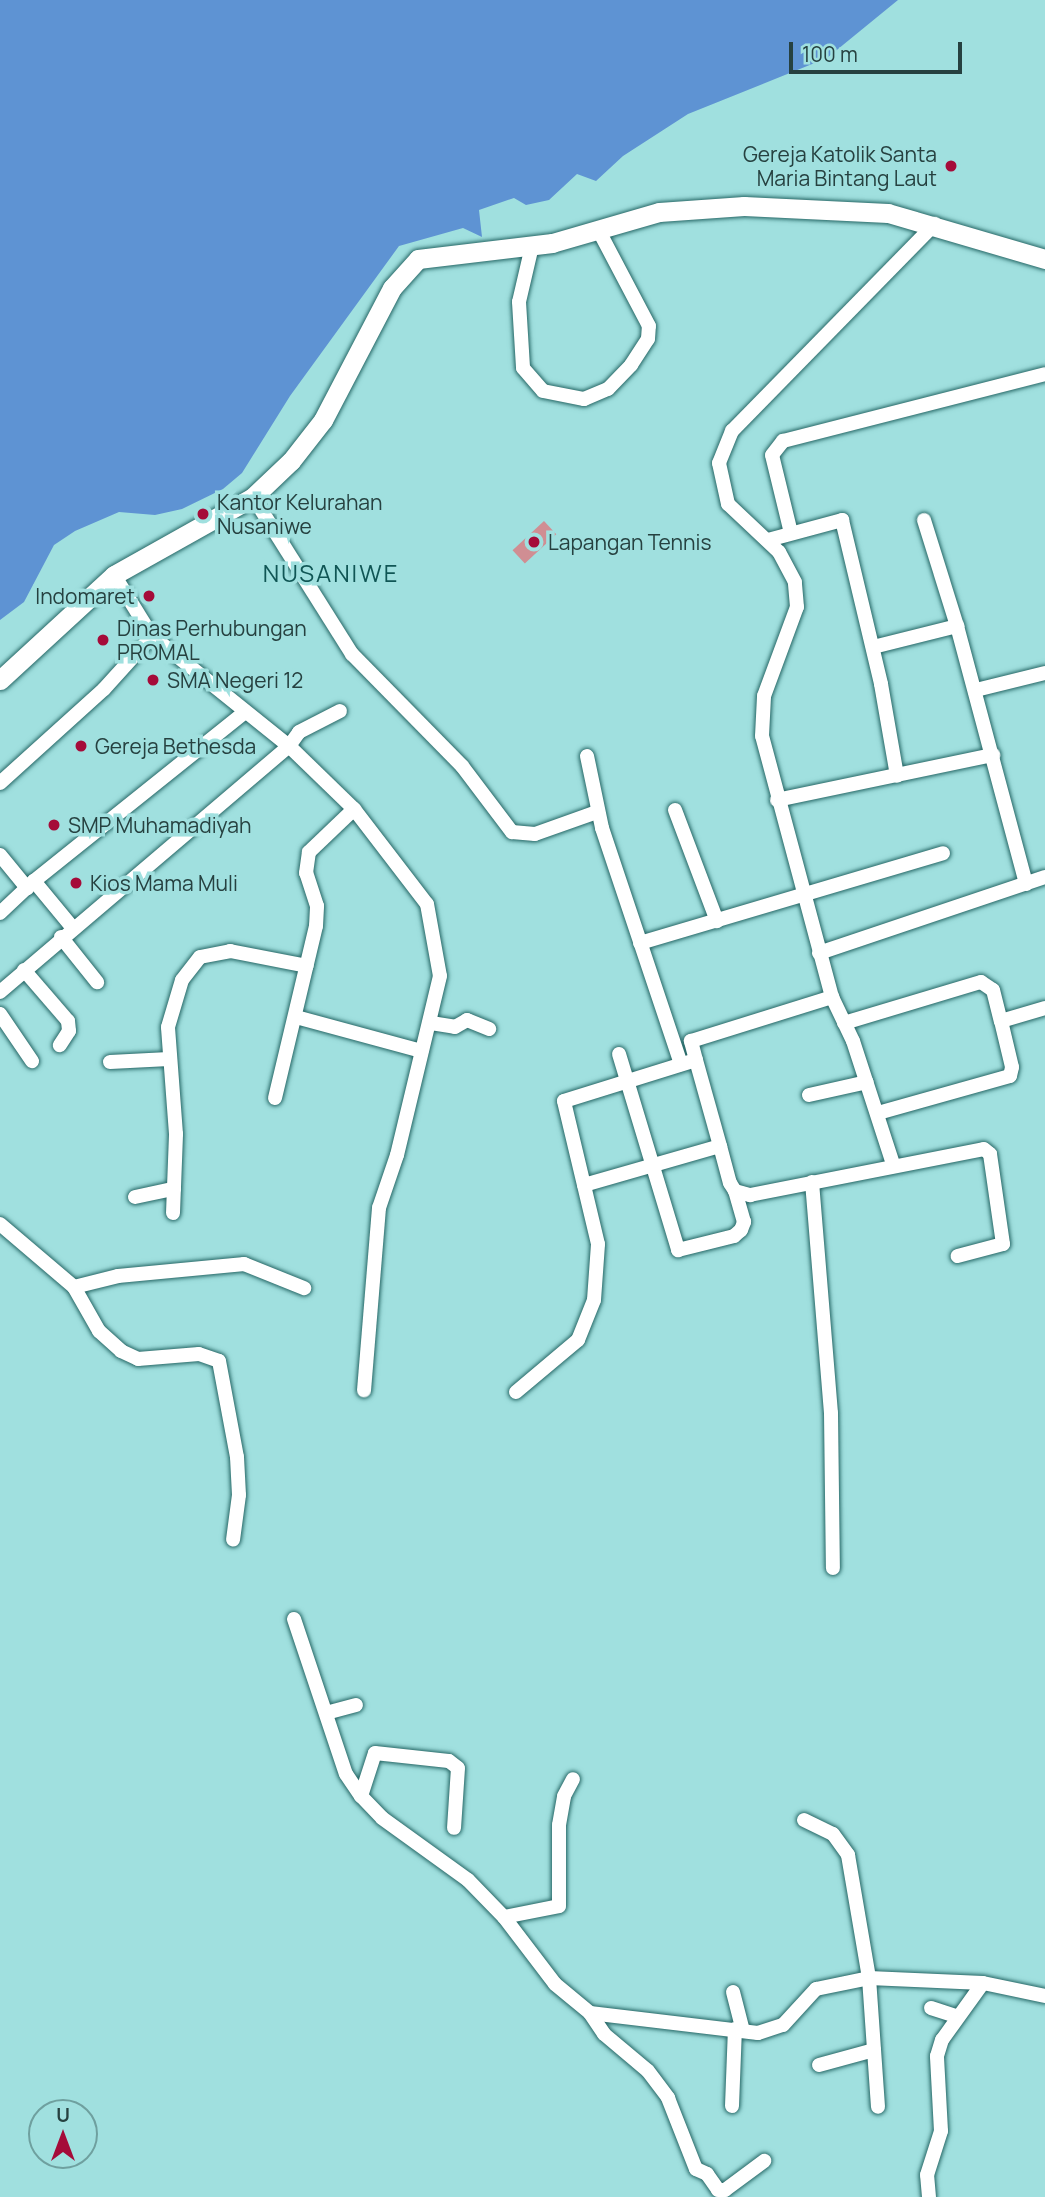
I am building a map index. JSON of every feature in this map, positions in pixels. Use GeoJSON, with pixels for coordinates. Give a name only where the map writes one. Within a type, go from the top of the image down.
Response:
{"type":"FeatureCollection","features":[{"type":"Feature","properties":{"kind":"main road"},"geometry":{"type":"LineString","coordinates":[[0,680],[114,575],[253,498],[323,420],[392,288],[418,259],[532,246],[599,232],[659,212],[744,206],[853,208],[935,224],[1045,259]]}},
{"type":"Feature","properties":{"kind":"street"},"geometry":{"type":"LineString","coordinates":[[893,1164],[867,1082],[832,997],[818,953],[778,800],[761,713],[797,607],[792,571],[768,540],[735,515],[722,492],[719,463],[732,431],[935,224]]}},
{"type":"Feature","properties":{"kind":"street"},"geometry":{"type":"LineString","coordinates":[[532,246],[519,302],[523,368],[543,391],[584,399],[608,389],[631,365],[642,351],[649,326],[599,232]]}},
{"type":"Feature","properties":{"kind":"street"},"geometry":{"type":"LineString","coordinates":[[792,533],[772,456],[783,441],[1045,374]]}},
{"type":"Feature","properties":{"kind":"street"},"geometry":{"type":"LineString","coordinates":[[253,498],[352,654],[462,766],[512,832],[535,834],[597,812]]}},
{"type":"Feature","properties":{"kind":"street"},"geometry":{"type":"LineString","coordinates":[[768,540],[842,520],[873,647],[897,776]]}},
{"type":"Feature","properties":{"kind":"street"},"geometry":{"type":"LineString","coordinates":[[924,520],[976,690],[1026,884]]}},
{"type":"Feature","properties":{"kind":"street"},"geometry":{"type":"LineString","coordinates":[[114,575],[152,636],[289,746],[354,809],[431,913],[440,976],[431,1023],[379,1208],[364,1390]]}},
{"type":"Feature","properties":{"kind":"street"},"geometry":{"type":"LineString","coordinates":[[873,647],[957,626]]}},
{"type":"Feature","properties":{"kind":"street"},"geometry":{"type":"LineString","coordinates":[[0,783],[104,690],[152,636]]}},
{"type":"Feature","properties":{"kind":"street"},"geometry":{"type":"LineString","coordinates":[[976,690],[1045,673]]}},
{"type":"Feature","properties":{"kind":"street"},"geometry":{"type":"LineString","coordinates":[[0,992],[67,932],[289,746],[299,732],[340,711]]}},
{"type":"Feature","properties":{"kind":"street"},"geometry":{"type":"LineString","coordinates":[[0,913],[245,712]]}},
{"type":"Feature","properties":{"kind":"street"},"geometry":{"type":"LineString","coordinates":[[778,800],[993,755]]}},
{"type":"Feature","properties":{"kind":"street"},"geometry":{"type":"LineString","coordinates":[[587,756],[597,812],[681,1064]]}},
{"type":"Feature","properties":{"kind":"street"},"geometry":{"type":"LineString","coordinates":[[275,1098],[318,916],[306,873],[309,852],[354,809]]}},
{"type":"Feature","properties":{"kind":"street"},"geometry":{"type":"LineString","coordinates":[[675,810],[717,920]]}},
{"type":"Feature","properties":{"kind":"street"},"geometry":{"type":"LineString","coordinates":[[640,943],[943,853]]}},
{"type":"Feature","properties":{"kind":"street"},"geometry":{"type":"LineString","coordinates":[[0,855],[31,885],[67,932],[97,982]]}},
{"type":"Feature","properties":{"kind":"street"},"geometry":{"type":"LineString","coordinates":[[818,953],[1045,877]]}},
{"type":"Feature","properties":{"kind":"street"},"geometry":{"type":"LineString","coordinates":[[173,1213],[176,1134],[167,1027],[174,999],[191,964],[200,957],[230,951],[307,966]]}},
{"type":"Feature","properties":{"kind":"street"},"geometry":{"type":"LineString","coordinates":[[24,970],[68,1021],[69,1031],[60,1045]]}},
{"type":"Feature","properties":{"kind":"street"},"geometry":{"type":"LineString","coordinates":[[844,1023],[981,982],[993,990],[1012,1068],[1010,1076],[878,1113]]}},
{"type":"Feature","properties":{"kind":"street"},"geometry":{"type":"LineString","coordinates":[[675,1046],[832,997]]}},
{"type":"Feature","properties":{"kind":"street"},"geometry":{"type":"LineString","coordinates":[[1001,1021],[1045,1008]]}},
{"type":"Feature","properties":{"kind":"street"},"geometry":{"type":"LineString","coordinates":[[0,1014],[32,1061]]}},
{"type":"Feature","properties":{"kind":"street"},"geometry":{"type":"LineString","coordinates":[[296,1017],[421,1051]]}},
{"type":"Feature","properties":{"kind":"street"},"geometry":{"type":"LineString","coordinates":[[431,1023],[455,1027],[471,1021],[489,1029]]}},
{"type":"Feature","properties":{"kind":"street"},"geometry":{"type":"LineString","coordinates":[[619,1054],[678,1250],[741,1230],[744,1222],[691,1041]]}},
{"type":"Feature","properties":{"kind":"street"},"geometry":{"type":"LineString","coordinates":[[110,1062],[169,1059]]}},
{"type":"Feature","properties":{"kind":"street"},"geometry":{"type":"LineString","coordinates":[[516,1392],[563,1355],[590,1319],[600,1257],[564,1101],[627,1079],[696,1060]]}},
{"type":"Feature","properties":{"kind":"street"},"geometry":{"type":"LineString","coordinates":[[809,1096],[867,1082]]}},
{"type":"Feature","properties":{"kind":"street"},"geometry":{"type":"LineString","coordinates":[[584,1185],[720,1146]]}},
{"type":"Feature","properties":{"kind":"street"},"geometry":{"type":"LineString","coordinates":[[735,1191],[750,1195],[976,1148],[990,1154],[1003,1244],[958,1256]]}},
{"type":"Feature","properties":{"kind":"street"},"geometry":{"type":"LineString","coordinates":[[812,1182],[831,1413],[833,1568]]}},
{"type":"Feature","properties":{"kind":"street"},"geometry":{"type":"LineString","coordinates":[[135,1196],[174,1189]]}},
{"type":"Feature","properties":{"kind":"street"},"geometry":{"type":"LineString","coordinates":[[0,1224],[74,1287],[90,1318],[121,1351],[138,1359],[199,1354],[219,1361],[237,1457],[239,1495],[233,1540]]}},
{"type":"Feature","properties":{"kind":"street"},"geometry":{"type":"LineString","coordinates":[[74,1287],[118,1276],[244,1264],[304,1288]]}},
{"type":"Feature","properties":{"kind":"street"},"geometry":{"type":"LineString","coordinates":[[294,1619],[346,1774],[360,1796],[382,1818],[468,1880],[504,1917],[555,1984],[590,2013],[604,2034],[657,2082],[677,2114],[696,2169],[707,2174],[718,2190],[727,2194],[764,2161]]}},
{"type":"Feature","properties":{"kind":"street"},"geometry":{"type":"LineString","coordinates":[[326,1713],[356,1705]]}},
{"type":"Feature","properties":{"kind":"street"},"geometry":{"type":"LineString","coordinates":[[360,1796],[375,1753],[449,1761],[458,1768],[454,1828]]}},
{"type":"Feature","properties":{"kind":"street"},"geometry":{"type":"LineString","coordinates":[[504,1917],[559,1906],[559,1825],[564,1796],[573,1779]]}},
{"type":"Feature","properties":{"kind":"street"},"geometry":{"type":"LineString","coordinates":[[804,1819],[833,1834],[846,1848],[869,1978],[878,2107]]}},
{"type":"Feature","properties":{"kind":"street"},"geometry":{"type":"LineString","coordinates":[[590,2013],[739,2030],[776,2029],[816,1989],[869,1978],[983,1983],[1045,1996]]}},
{"type":"Feature","properties":{"kind":"street"},"geometry":{"type":"LineString","coordinates":[[929,2197],[927,2175],[941,2131],[937,2056],[958,2017],[983,1983]]}},
{"type":"Feature","properties":{"kind":"street"},"geometry":{"type":"LineString","coordinates":[[732,2106],[739,2030],[733,1992]]}},
{"type":"Feature","properties":{"kind":"street"},"geometry":{"type":"LineString","coordinates":[[931,2008],[958,2017]]}},
{"type":"Feature","properties":{"kind":"street"},"geometry":{"type":"LineString","coordinates":[[819,2065],[874,2050]]}},
{"type":"Feature","properties":{"kind":"shaded area","name":"Lapangan Tennis"},"geometry":{"type":"Polygon","coordinates":[[[544,521],[556,534],[525,563],[513,550],[544,521]]]}},
{"type":"Feature","properties":{"kind":"water"},"geometry":{"type":"Polygon","coordinates":[[[0,0],[898,0],[827,58],[688,114],[623,156],[596,181],[577,174],[549,200],[526,205],[514,198],[479,210],[482,237],[463,228],[399,246],[290,396],[242,473],[223,489],[182,509],[155,515],[119,512],[75,531],[54,545],[24,602],[0,620],[0,0]]]}},
{"type":"Feature","properties":{"kind":"place","name":"Gereja Katolik Santa Maria Bintang Laut"},"geometry":{"type":"Point","coordinates":[951,166]}},
{"type":"Feature","properties":{"kind":"place","name":"Kantor Kelurahan Nusaniwe"},"geometry":{"type":"Point","coordinates":[203,514]}},
{"type":"Feature","properties":{"kind":"place","name":"Lapangan Tennis"},"geometry":{"type":"Point","coordinates":[534,542]}},
{"type":"Feature","properties":{"kind":"place","name":"Indomaret"},"geometry":{"type":"Point","coordinates":[149,596]}},
{"type":"Feature","properties":{"kind":"place","name":"Dinas Perhubungan PROMAL"},"geometry":{"type":"Point","coordinates":[103,640]}},
{"type":"Feature","properties":{"kind":"place","name":"SMA Negeri 12"},"geometry":{"type":"Point","coordinates":[153,680]}},
{"type":"Feature","properties":{"kind":"place","name":"Gereja Bethesda"},"geometry":{"type":"Point","coordinates":[81,746]}},
{"type":"Feature","properties":{"kind":"place","name":"SMP Muhamadiyah"},"geometry":{"type":"Point","coordinates":[54,825]}},
{"type":"Feature","properties":{"kind":"place","name":"Kios Mama Muli"},"geometry":{"type":"Point","coordinates":[76,883]}},
{"type":"Feature","properties":{"kind":"district","name":"NUSANIWE"},"geometry":{"type":"Point","coordinates":[331,573]}}]}
